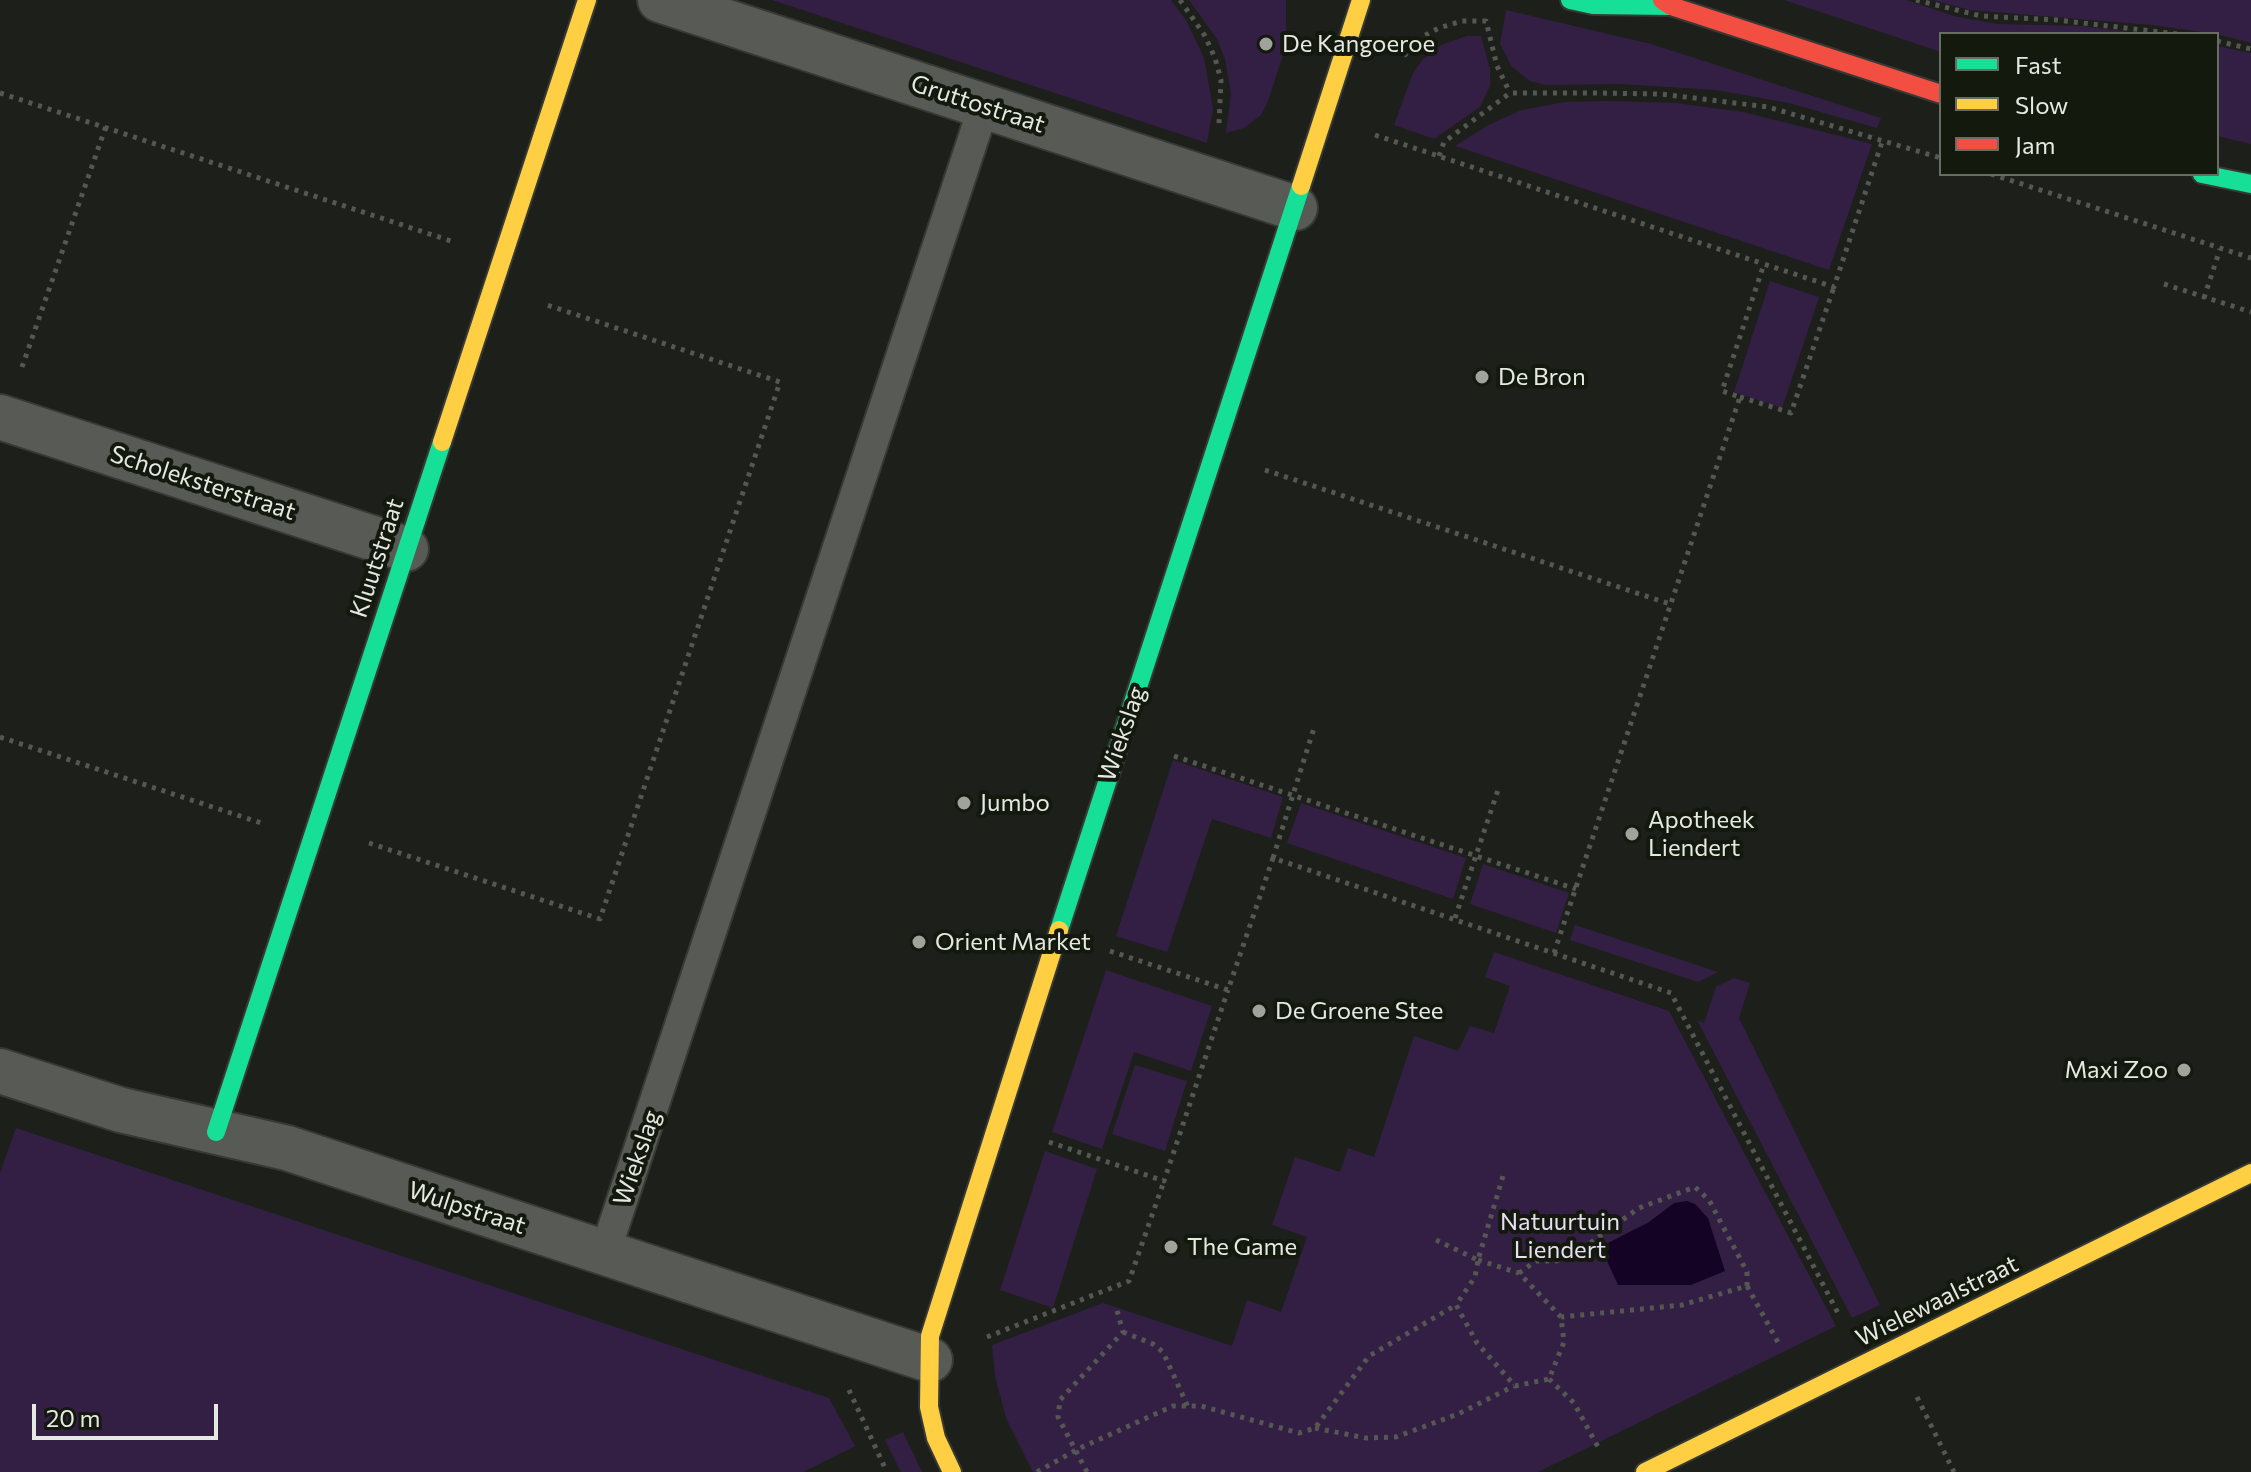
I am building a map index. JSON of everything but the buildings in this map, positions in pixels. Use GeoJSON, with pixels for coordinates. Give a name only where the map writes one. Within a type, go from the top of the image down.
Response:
{"type":"FeatureCollection","features":[{"type":"Feature","properties":{"kind":"street","name":"Kluutstraat"},"geometry":{"type":"LineString","coordinates":[[216,1132],[587,0]]}},
{"type":"Feature","properties":{"kind":"street","name":"Gruttostraat"},"geometry":{"type":"LineString","coordinates":[[660,0],[1295,208]]}},
{"type":"Feature","properties":{"kind":"street","name":"Wiekslag"},"geometry":{"type":"LineString","coordinates":[[952,1472],[936,1438],[929,1407],[930,1336],[943,1283],[1361,0]]}},
{"type":"Feature","properties":{"kind":"street"},"geometry":{"type":"LineString","coordinates":[[1570,0],[1593,5],[1666,3],[1939,93]]}},
{"type":"Feature","properties":{"kind":"street"},"geometry":{"type":"LineString","coordinates":[[2212,176],[2251,184]]}},
{"type":"Feature","properties":{"kind":"street","name":"Scholeksterstraat"},"geometry":{"type":"LineString","coordinates":[[2,418],[406,549]]}},
{"type":"Feature","properties":{"kind":"street","name":"Wulpstraat"},"geometry":{"type":"LineString","coordinates":[[0,1071],[121,1110],[287,1148],[930,1360]]}},
{"type":"Feature","properties":{"kind":"street","name":"Wielewaalstraat"},"geometry":{"type":"LineString","coordinates":[[1647,1471],[2251,1173]]}},
{"type":"Feature","properties":{"kind":"lane","name":"Wiekslag"},"geometry":{"type":"LineString","coordinates":[[605,1252],[984,106]]}},
{"type":"Feature","properties":{"kind":"path"},"geometry":{"type":"LineString","coordinates":[[1180,0],[1205,36],[1221,80],[1218,131],[1203,179]]}},
{"type":"Feature","properties":{"kind":"path"},"geometry":{"type":"LineString","coordinates":[[1916,0],[1981,16],[2057,20],[2160,32]]}},
{"type":"Feature","properties":{"kind":"path"},"geometry":{"type":"LineString","coordinates":[[1404,56],[1420,38],[1439,28],[1462,21],[1486,21],[1497,66],[1510,93]]}},
{"type":"Feature","properties":{"kind":"path"},"geometry":{"type":"LineString","coordinates":[[2219,41],[2251,49]]}},
{"type":"Feature","properties":{"kind":"path"},"geometry":{"type":"LineString","coordinates":[[0,93],[501,257]]}},
{"type":"Feature","properties":{"kind":"path"},"geometry":{"type":"LineString","coordinates":[[1439,156],[1444,142],[1510,93],[1661,94],[1738,101],[1804,115],[1939,157]]}},
{"type":"Feature","properties":{"kind":"path"},"geometry":{"type":"LineString","coordinates":[[1323,118],[1834,287]]}},
{"type":"Feature","properties":{"kind":"path"},"geometry":{"type":"LineString","coordinates":[[2,418],[106,126]]}},
{"type":"Feature","properties":{"kind":"path"},"geometry":{"type":"LineString","coordinates":[[1764,264],[1722,391],[1791,413],[1883,139]]}},
{"type":"Feature","properties":{"kind":"path"},"geometry":{"type":"LineString","coordinates":[[1997,176],[2251,258]]}},
{"type":"Feature","properties":{"kind":"path"},"geometry":{"type":"LineString","coordinates":[[2204,298],[2220,249]]}},
{"type":"Feature","properties":{"kind":"path"},"geometry":{"type":"LineString","coordinates":[[2164,284],[2251,312]]}},
{"type":"Feature","properties":{"kind":"path"},"geometry":{"type":"LineString","coordinates":[[0,737],[600,919],[780,382],[491,286]]}},
{"type":"Feature","properties":{"kind":"path"},"geometry":{"type":"LineString","coordinates":[[1554,953],[1740,397]]}},
{"type":"Feature","properties":{"kind":"path"},"geometry":{"type":"LineString","coordinates":[[1214,453],[1670,604]]}},
{"type":"Feature","properties":{"kind":"path"},"geometry":{"type":"LineString","coordinates":[[930,1360],[1129,1281],[1314,728]]}},
{"type":"Feature","properties":{"kind":"path"},"geometry":{"type":"LineString","coordinates":[[1120,738],[1576,889]]}},
{"type":"Feature","properties":{"kind":"path"},"geometry":{"type":"LineString","coordinates":[[1455,918],[1499,787]]}},
{"type":"Feature","properties":{"kind":"path"},"geometry":{"type":"LineString","coordinates":[[1273,858],[1671,993],[1865,1364]]}},
{"type":"Feature","properties":{"kind":"path"},"geometry":{"type":"LineString","coordinates":[[1057,933],[1228,990]]}},
{"type":"Feature","properties":{"kind":"path"},"geometry":{"type":"LineString","coordinates":[[995,1124],[1164,1181]]}},
{"type":"Feature","properties":{"kind":"path"},"geometry":{"type":"LineString","coordinates":[[1315,1428],[1369,1356],[1456,1305],[1475,1277],[1503,1176]]}},
{"type":"Feature","properties":{"kind":"path"},"geometry":{"type":"LineString","coordinates":[[1519,1273],[1536,1261],[1556,1261],[1579,1251],[1639,1208],[1695,1187],[1709,1200],[1737,1250],[1747,1272],[1747,1286],[1806,1392]]}},
{"type":"Feature","properties":{"kind":"path"},"geometry":{"type":"LineString","coordinates":[[1436,1240],[1478,1260],[1519,1273],[1561,1317],[1564,1342],[1549,1379]]}},
{"type":"Feature","properties":{"kind":"path"},"geometry":{"type":"LineString","coordinates":[[1561,1317],[1682,1305],[1747,1286]]}},
{"type":"Feature","properties":{"kind":"path"},"geometry":{"type":"LineString","coordinates":[[1456,1305],[1477,1343],[1515,1386]]}},
{"type":"Feature","properties":{"kind":"path"},"geometry":{"type":"LineString","coordinates":[[1116,1307],[1123,1332]]}},
{"type":"Feature","properties":{"kind":"path"},"geometry":{"type":"LineString","coordinates":[[1123,1332],[1153,1344],[1163,1352],[1188,1407]]}},
{"type":"Feature","properties":{"kind":"path"},"geometry":{"type":"LineString","coordinates":[[1087,1472],[1078,1449],[1058,1417],[1060,1400],[1123,1332]]}},
{"type":"Feature","properties":{"kind":"path"},"geometry":{"type":"LineString","coordinates":[[867,1339],[848,1393],[887,1472]]}},
{"type":"Feature","properties":{"kind":"path"},"geometry":{"type":"LineString","coordinates":[[1893,1350],[1954,1472]]}},
{"type":"Feature","properties":{"kind":"path"},"geometry":{"type":"LineString","coordinates":[[1037,1472],[1078,1449],[1173,1406],[1201,1406],[1299,1433],[1315,1428],[1366,1438],[1396,1437],[1458,1414],[1515,1386],[1549,1379]]}},
{"type":"Feature","properties":{"kind":"path"},"geometry":{"type":"LineString","coordinates":[[1549,1379],[1574,1403],[1605,1458]]}},
{"type":"Feature","properties":{"kind":"green space"},"geometry":{"type":"Polygon","coordinates":[[[772,0],[1171,0],[1186,20],[1204,58],[1213,109],[1207,143],[772,0]]]}},
{"type":"Feature","properties":{"kind":"green space"},"geometry":{"type":"Polygon","coordinates":[[[1189,0],[1286,0],[1286,46],[1268,101],[1261,115],[1244,128],[1226,133],[1231,94],[1225,59],[1217,39],[1189,0]]]}},
{"type":"Feature","properties":{"kind":"green space"},"geometry":{"type":"Polygon","coordinates":[[[1784,0],[1906,0],[1954,16],[1997,24],[2083,26],[2129,32],[1939,32],[1939,51],[1784,0]]]}},
{"type":"Feature","properties":{"kind":"green space"},"geometry":{"type":"Polygon","coordinates":[[[1932,0],[2251,0],[2251,43],[2219,32],[1970,10],[1932,0]]]}},
{"type":"Feature","properties":{"kind":"green space"},"geometry":{"type":"Polygon","coordinates":[[[1506,10],[1651,44],[1881,118],[1877,128],[1789,103],[1716,90],[1620,84],[1546,85],[1530,81],[1512,67],[1500,44],[1506,10]]]}},
{"type":"Feature","properties":{"kind":"green space"},"geometry":{"type":"Polygon","coordinates":[[[1467,36],[1481,36],[1490,69],[1490,86],[1480,107],[1434,139],[1394,125],[1413,73],[1423,59],[1441,45],[1467,36]]]}},
{"type":"Feature","properties":{"kind":"green space"},"geometry":{"type":"Polygon","coordinates":[[[2219,46],[2251,53],[2251,144],[2219,136],[2219,46]]]}},
{"type":"Feature","properties":{"kind":"green space"},"geometry":{"type":"Polygon","coordinates":[[[1565,102],[1676,103],[1743,112],[1872,144],[1829,270],[1455,146],[1488,125],[1522,110],[1565,102]]]}},
{"type":"Feature","properties":{"kind":"green space"},"geometry":{"type":"Polygon","coordinates":[[[1770,281],[1819,297],[1782,408],[1734,392],[1770,281]]]}},
{"type":"Feature","properties":{"kind":"green space"},"geometry":{"type":"Polygon","coordinates":[[[1173,760],[1283,797],[1271,838],[1212,819],[1167,952],[1116,936],[1173,760]]]}},
{"type":"Feature","properties":{"kind":"green space"},"geometry":{"type":"Polygon","coordinates":[[[1301,803],[1466,858],[1453,899],[1287,843],[1301,803]]]}},
{"type":"Feature","properties":{"kind":"green space"},"geometry":{"type":"Polygon","coordinates":[[[1483,864],[1569,893],[1556,933],[1470,904],[1483,864]]]}},
{"type":"Feature","properties":{"kind":"green space"},"geometry":{"type":"Polygon","coordinates":[[[1575,925],[1718,972],[1698,982],[1570,940],[1575,925]]]}},
{"type":"Feature","properties":{"kind":"green space","name":"Natuurtuin Liendert"},"geometry":{"type":"Polygon","coordinates":[[[1494,952],[1669,1011],[1836,1326],[1538,1472],[1033,1472],[1006,1418],[995,1376],[992,1345],[1103,1303],[1232,1346],[1247,1300],[1281,1312],[1307,1237],[1272,1225],[1295,1157],[1340,1172],[1348,1148],[1374,1157],[1414,1036],[1458,1051],[1470,1026],[1494,1033],[1510,986],[1485,977],[1494,952]]]}},
{"type":"Feature","properties":{"kind":"green space"},"geometry":{"type":"Polygon","coordinates":[[[1106,970],[1212,1006],[1191,1071],[1134,1052],[1102,1149],[1052,1132],[1106,970]]]}},
{"type":"Feature","properties":{"kind":"green space"},"geometry":{"type":"Polygon","coordinates":[[[1734,978],[1750,983],[1739,1018],[1880,1305],[1852,1318],[1697,1020],[1704,1023],[1716,987],[1734,978]]]}},
{"type":"Feature","properties":{"kind":"green space"},"geometry":{"type":"Polygon","coordinates":[[[1135,1065],[1187,1081],[1165,1151],[1112,1134],[1135,1065]]]}},
{"type":"Feature","properties":{"kind":"green space"},"geometry":{"type":"Polygon","coordinates":[[[16,1128],[829,1398],[855,1446],[803,1472],[0,1472],[0,1173],[16,1128]]]}},
{"type":"Feature","properties":{"kind":"green space"},"geometry":{"type":"Polygon","coordinates":[[[1045,1151],[1097,1169],[1053,1308],[1000,1290],[1045,1151]]]}},
{"type":"Feature","properties":{"kind":"green space"},"geometry":{"type":"Polygon","coordinates":[[[903,1432],[922,1472],[901,1472],[885,1440],[903,1432]]]}},
{"type":"Feature","properties":{"kind":"shaded area"},"geometry":{"type":"Polygon","coordinates":[[[1687,1201],[1695,1204],[1708,1218],[1725,1271],[1691,1285],[1618,1285],[1602,1250],[1604,1245],[1649,1222],[1674,1203],[1687,1201]]]}},
{"type":"Feature","properties":{"kind":"traffic: fast"},"geometry":{"type":"LineString","coordinates":[[1570,0],[1593,5],[1671,6]]}},
{"type":"Feature","properties":{"kind":"traffic: fast"},"geometry":{"type":"LineString","coordinates":[[2212,176],[2251,184]]}},
{"type":"Feature","properties":{"kind":"traffic: fast"},"geometry":{"type":"LineString","coordinates":[[1059,930],[1301,186]]}},
{"type":"Feature","properties":{"kind":"traffic: fast"},"geometry":{"type":"LineString","coordinates":[[216,1132],[442,442]]}},
{"type":"Feature","properties":{"kind":"traffic: slow"},"geometry":{"type":"LineString","coordinates":[[442,442],[587,0]]}},
{"type":"Feature","properties":{"kind":"traffic: slow"},"geometry":{"type":"LineString","coordinates":[[1301,186],[1361,0]]}},
{"type":"Feature","properties":{"kind":"traffic: slow"},"geometry":{"type":"LineString","coordinates":[[952,1472],[936,1438],[929,1407],[930,1336],[1059,930]]}},
{"type":"Feature","properties":{"kind":"traffic: slow"},"geometry":{"type":"LineString","coordinates":[[1645,1472],[2251,1173]]}},
{"type":"Feature","properties":{"kind":"traffic: jam"},"geometry":{"type":"LineString","coordinates":[[1662,0],[1671,6],[1939,93]]}},
{"type":"Feature","properties":{"kind":"place","name":"De Kangoeroe"},"geometry":{"type":"Point","coordinates":[1266,44]}},
{"type":"Feature","properties":{"kind":"place","name":"De Bron"},"geometry":{"type":"Point","coordinates":[1482,377]}},
{"type":"Feature","properties":{"kind":"place","name":"Jumbo"},"geometry":{"type":"Point","coordinates":[964,803]}},
{"type":"Feature","properties":{"kind":"place","name":"Apotheek Liendert"},"geometry":{"type":"Point","coordinates":[1632,834]}},
{"type":"Feature","properties":{"kind":"place","name":"Orient Market"},"geometry":{"type":"Point","coordinates":[919,942]}},
{"type":"Feature","properties":{"kind":"place","name":"De Groene Stee"},"geometry":{"type":"Point","coordinates":[1259,1011]}},
{"type":"Feature","properties":{"kind":"place","name":"Maxi Zoo"},"geometry":{"type":"Point","coordinates":[2184,1070]}},
{"type":"Feature","properties":{"kind":"place","name":"The Game"},"geometry":{"type":"Point","coordinates":[1171,1247]}}]}
